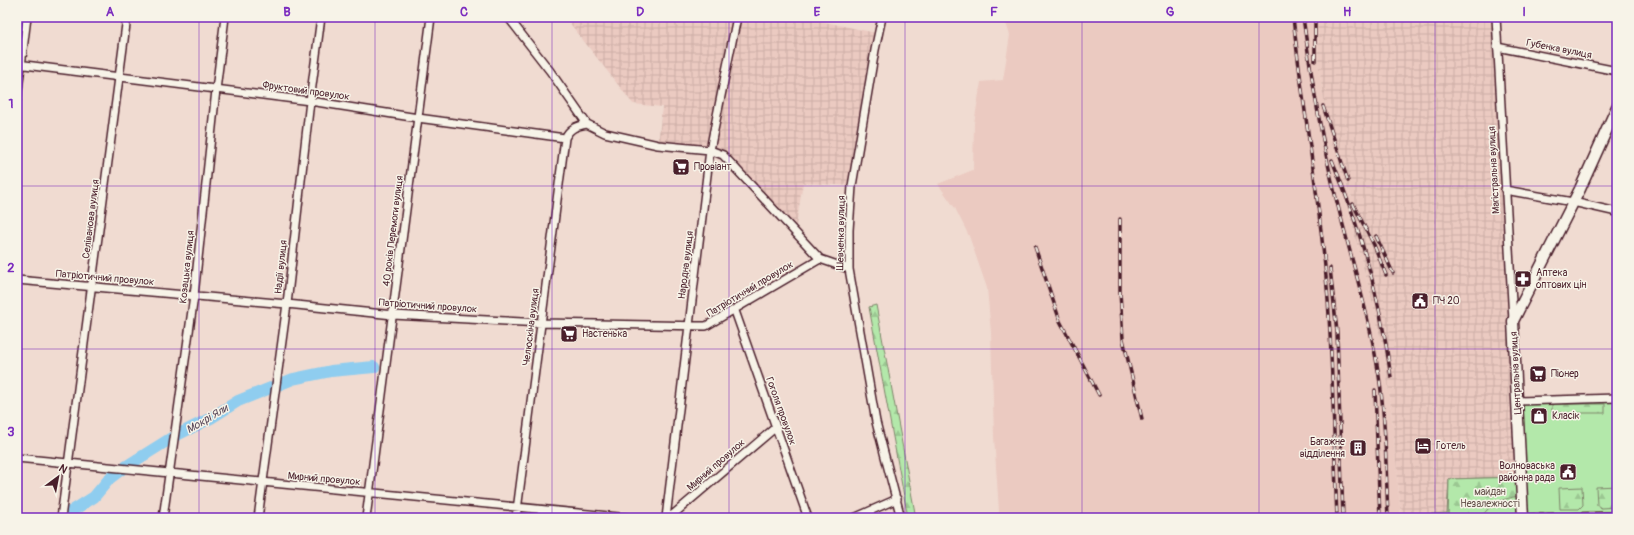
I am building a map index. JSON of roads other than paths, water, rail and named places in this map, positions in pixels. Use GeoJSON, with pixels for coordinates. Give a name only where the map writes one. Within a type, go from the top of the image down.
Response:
{"type":"FeatureCollection","features":[{"type":"Feature","properties":{"kind":"main road","name":"Центральна вулиця"},"geometry":{"type":"LineString","coordinates":[[1523,518],[1513,321],[1573,202],[1617,107]]}},
{"type":"Feature","properties":{"kind":"street"},"geometry":{"type":"LineString","coordinates":[[17,99],[19,65],[28,17]]}},
{"type":"Feature","properties":{"kind":"street","name":"Селіванова вулиця"},"geometry":{"type":"LineString","coordinates":[[61,518],[93,287],[127,17]]}},
{"type":"Feature","properties":{"kind":"street","name":"Козацька вулиця"},"geometry":{"type":"LineString","coordinates":[[163,518],[168,473],[194,296],[225,17]]}},
{"type":"Feature","properties":{"kind":"street","name":"Надії вулиця"},"geometry":{"type":"LineString","coordinates":[[258,518],[287,304],[321,17]]}},
{"type":"Feature","properties":{"kind":"street","name":"40 років Перемоги вулиця"},"geometry":{"type":"LineString","coordinates":[[366,518],[431,17]]}},
{"type":"Feature","properties":{"kind":"street"},"geometry":{"type":"LineString","coordinates":[[508,17],[550,71],[587,124],[605,133],[658,145],[710,150],[723,155],[820,259],[849,269]]}},
{"type":"Feature","properties":{"kind":"street","name":"Народна вулиця"},"geometry":{"type":"LineString","coordinates":[[666,518],[710,150],[737,17]]}},
{"type":"Feature","properties":{"kind":"street","name":"Шевченка вулиця"},"geometry":{"type":"LineString","coordinates":[[882,17],[852,186],[849,230],[849,269],[876,422],[901,518]]}},
{"type":"Feature","properties":{"kind":"street","name":"Магістральна вулиця"},"geometry":{"type":"LineString","coordinates":[[1496,17],[1513,321]]}},
{"type":"Feature","properties":{"kind":"street","name":"Губенка вулиця"},"geometry":{"type":"LineString","coordinates":[[1498,47],[1617,71]]}},
{"type":"Feature","properties":{"kind":"street","name":"Фруктовий провулок"},"geometry":{"type":"LineString","coordinates":[[19,65],[310,101],[418,118],[565,138]]}},
{"type":"Feature","properties":{"kind":"street"},"geometry":{"type":"LineString","coordinates":[[565,138],[568,131],[576,126],[587,124]]}},
{"type":"Feature","properties":{"kind":"street","name":"Челюскіна вулиця"},"geometry":{"type":"LineString","coordinates":[[516,518],[565,138]]}},
{"type":"Feature","properties":{"kind":"street"},"geometry":{"type":"LineString","coordinates":[[1505,190],[1573,202],[1617,212]]}},
{"type":"Feature","properties":{"kind":"street","name":"Патріотичний провулок"},"geometry":{"type":"LineString","coordinates":[[17,280],[393,315],[542,323],[706,326],[820,259]]}},
{"type":"Feature","properties":{"kind":"street","name":"Гоголя провулок"},"geometry":{"type":"LineString","coordinates":[[735,310],[808,518]]}},
{"type":"Feature","properties":{"kind":"street"},"geometry":{"type":"LineString","coordinates":[[1517,401],[1617,398]]}},
{"type":"Feature","properties":{"kind":"street","name":"Мирний провулок"},"geometry":{"type":"LineString","coordinates":[[670,518],[776,427]]}},
{"type":"Feature","properties":{"kind":"street","name":"Мирний провулок"},"geometry":{"type":"LineString","coordinates":[[17,458],[629,518]]}},
{"type":"Feature","properties":{"kind":"street"},"geometry":{"type":"LineString","coordinates":[[854,518],[897,499]]}},
{"type":"Feature","properties":{"kind":"street"},"geometry":{"type":"LineString","coordinates":[[1523,518],[1617,516]]}},
{"type":"Feature","properties":{"kind":"waterway","name":"Мокрі Яли"},"geometry":{"type":"LineString","coordinates":[[61,518],[94,497],[110,478],[122,469],[173,437],[211,418],[238,401],[293,379],[331,371],[374,367]]}},
{"type":"Feature","properties":{"kind":"railway"},"geometry":{"type":"LineString","coordinates":[[1293,17],[1325,264],[1331,354],[1337,518]]}},
{"type":"Feature","properties":{"kind":"railway"},"geometry":{"type":"LineString","coordinates":[[1303,17],[1324,147],[1375,352],[1384,429],[1388,518]]}},
{"type":"Feature","properties":{"kind":"railway"},"geometry":{"type":"LineString","coordinates":[[1315,17],[1315,61]]}},
{"type":"Feature","properties":{"kind":"railway"},"geometry":{"type":"LineString","coordinates":[[1323,106],[1348,181]]}},
{"type":"Feature","properties":{"kind":"railway"},"geometry":{"type":"LineString","coordinates":[[1332,160],[1361,239],[1369,267],[1382,322],[1391,377]]}},
{"type":"Feature","properties":{"kind":"railway"},"geometry":{"type":"LineString","coordinates":[[1353,204],[1374,245],[1386,275]]}},
{"type":"Feature","properties":{"kind":"railway"},"geometry":{"type":"LineString","coordinates":[[1120,219],[1120,292],[1123,339],[1142,419]]}},
{"type":"Feature","properties":{"kind":"railway"},"geometry":{"type":"LineString","coordinates":[[1376,236],[1393,273]]}},
{"type":"Feature","properties":{"kind":"railway"},"geometry":{"type":"LineString","coordinates":[[1035,247],[1060,321],[1099,395]]}},
{"type":"Feature","properties":{"kind":"railway"},"geometry":{"type":"LineString","coordinates":[[1330,268],[1337,332],[1343,518]]}},
{"type":"Feature","properties":{"kind":"railway"},"geometry":{"type":"LineString","coordinates":[[1375,390],[1380,518]]}},
{"type":"Feature","properties":{"kind":"place","name":"Провіант"},"geometry":{"type":"Point","coordinates":[681,167]}},
{"type":"Feature","properties":{"kind":"place","name":"Аптека оптових цін"},"geometry":{"type":"Point","coordinates":[1523,279]}},
{"type":"Feature","properties":{"kind":"place","name":"ПЧ 20"},"geometry":{"type":"Point","coordinates":[1420,301]}},
{"type":"Feature","properties":{"kind":"place","name":"Настенька"},"geometry":{"type":"Point","coordinates":[569,334]}},
{"type":"Feature","properties":{"kind":"place","name":"Піонер"},"geometry":{"type":"Point","coordinates":[1538,374]}},
{"type":"Feature","properties":{"kind":"place","name":"Класік"},"geometry":{"type":"Point","coordinates":[1539,416]}},
{"type":"Feature","properties":{"kind":"place","name":"Готель"},"geometry":{"type":"Point","coordinates":[1423,446]}},
{"type":"Feature","properties":{"kind":"place","name":"Багажне відділення"},"geometry":{"type":"Point","coordinates":[1358,448]}},
{"type":"Feature","properties":{"kind":"place","name":"Волноваська районна рада"},"geometry":{"type":"Point","coordinates":[1568,472]}},
{"type":"Feature","properties":{"kind":"park label","name":"майдан Незалежності"},"geometry":{"type":"Point","coordinates":[1490,498]}}]}
